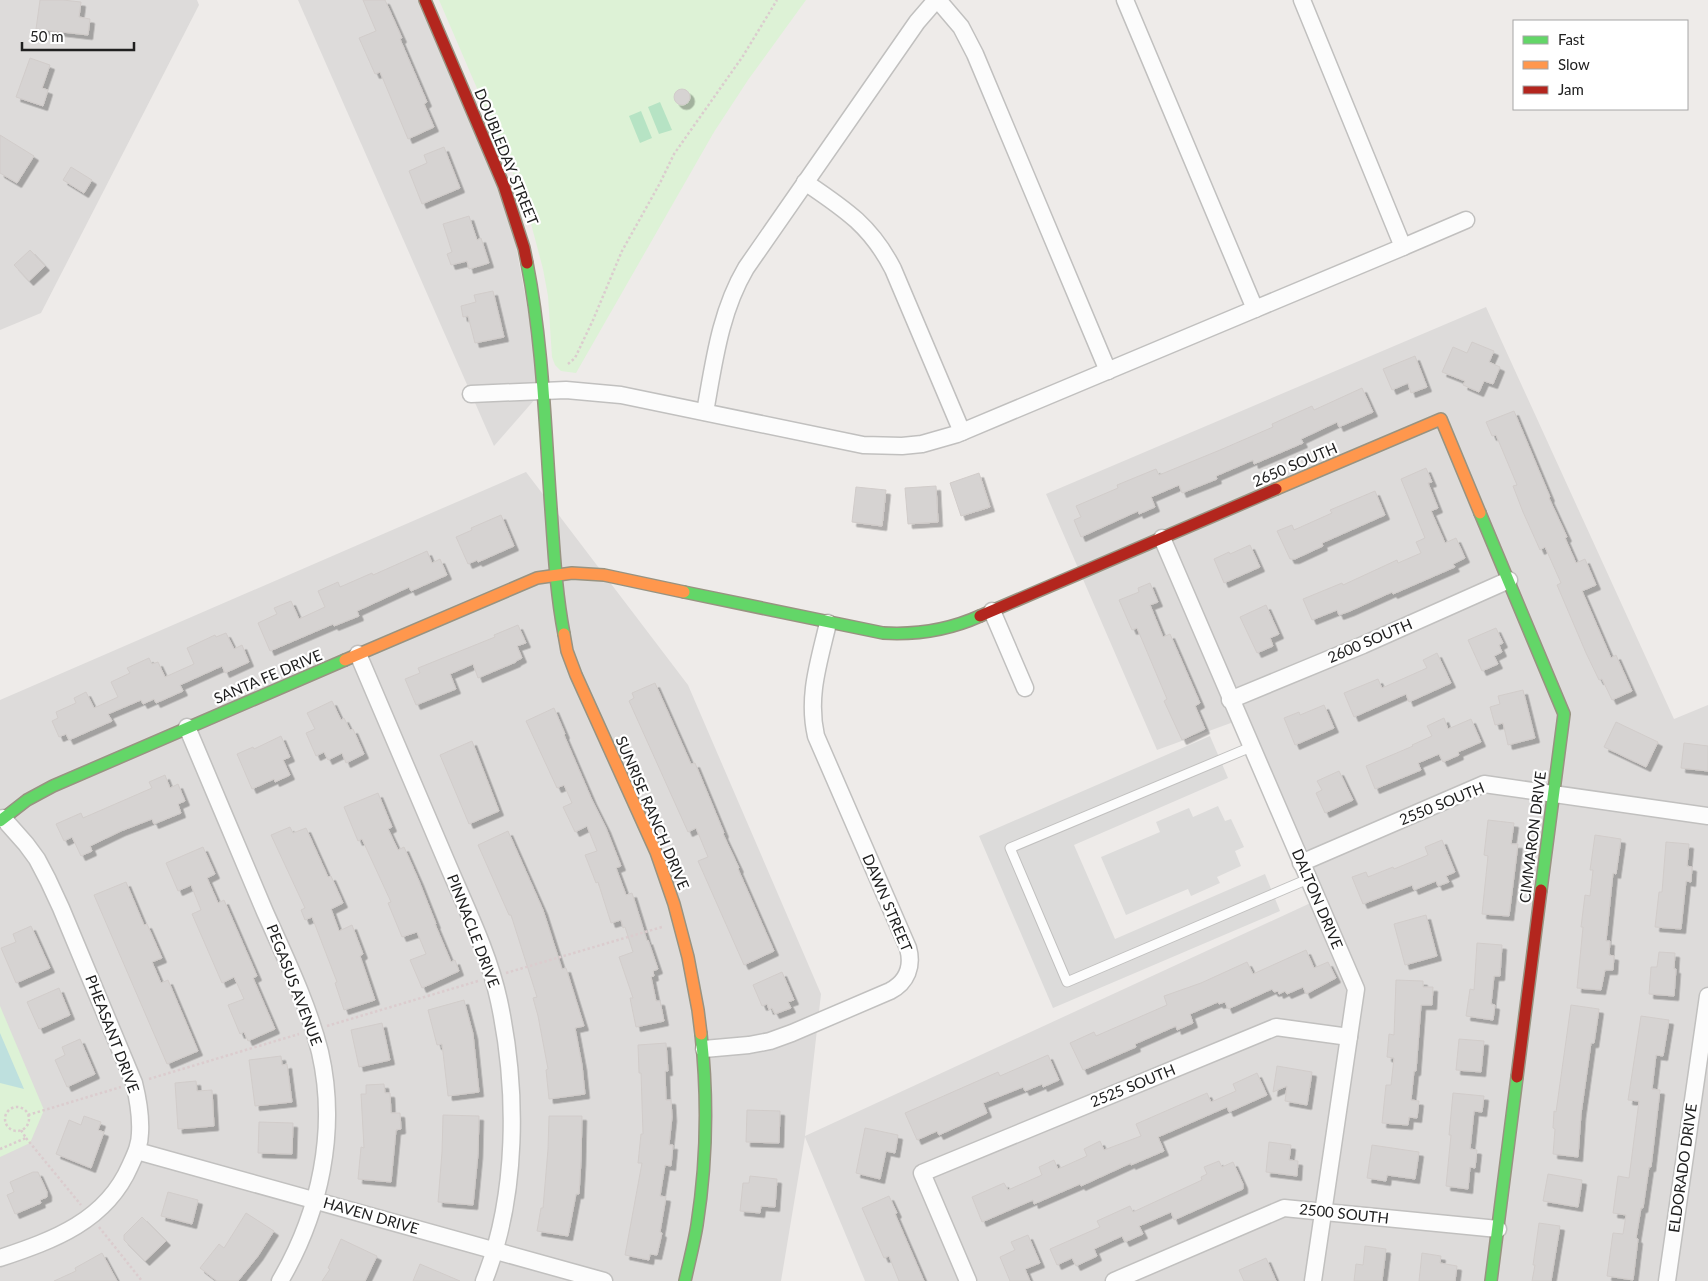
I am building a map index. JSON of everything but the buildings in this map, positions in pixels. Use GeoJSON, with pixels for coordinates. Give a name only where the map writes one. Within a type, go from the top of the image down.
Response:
{"type":"FeatureCollection","features":[{"type":"Feature","properties":{"kind":"street","name":"DOUBLEDAY STREET"},"geometry":{"type":"LineString","coordinates":[[425,0],[504,186],[519,227],[533,291],[544,390]]}},
{"type":"Feature","properties":{"kind":"street"},"geometry":{"type":"LineString","coordinates":[[704,412],[724,318],[730,299],[746,268],[917,22],[937,0],[961,27],[975,54],[1108,370]]}},
{"type":"Feature","properties":{"kind":"street"},"geometry":{"type":"LineString","coordinates":[[1125,0],[1255,309]]}},
{"type":"Feature","properties":{"kind":"street"},"geometry":{"type":"LineString","coordinates":[[1302,0],[1404,247]]}},
{"type":"Feature","properties":{"kind":"street"},"geometry":{"type":"LineString","coordinates":[[805,182],[853,216],[880,246],[893,269],[962,432]]}},
{"type":"Feature","properties":{"kind":"street"},"geometry":{"type":"LineString","coordinates":[[472,394],[544,390],[588,391],[620,395],[863,445],[922,444],[962,432],[1466,220]]}},
{"type":"Feature","properties":{"kind":"street","name":"SUNRISE RANCH DRIVE"},"geometry":{"type":"LineString","coordinates":[[544,390],[555,574],[561,625],[567,651],[656,852],[680,921],[694,981],[704,1049],[707,1107],[706,1165],[697,1229],[685,1281]]}},
{"type":"Feature","properties":{"kind":"street","name":"2650 SOUTH"},"geometry":{"type":"LineString","coordinates":[[828,623],[886,634],[919,634],[955,626],[1441,419]]}},
{"type":"Feature","properties":{"kind":"street","name":"CIMMARON DRIVE"},"geometry":{"type":"LineString","coordinates":[[1441,419],[1564,714],[1491,1281]]}},
{"type":"Feature","properties":{"kind":"street","name":"DALTON DRIVE"},"geometry":{"type":"LineString","coordinates":[[1162,538],[1230,700],[1356,989],[1313,1281]]}},
{"type":"Feature","properties":{"kind":"street","name":"SANTA FE DRIVE"},"geometry":{"type":"LineString","coordinates":[[2,819],[27,800],[53,786],[527,581],[555,574],[604,575],[828,623]]}},
{"type":"Feature","properties":{"kind":"street","name":"2600 SOUTH"},"geometry":{"type":"LineString","coordinates":[[1230,700],[1363,645],[1509,580]]}},
{"type":"Feature","properties":{"kind":"street"},"geometry":{"type":"LineString","coordinates":[[992,611],[1025,688]]}},
{"type":"Feature","properties":{"kind":"street","name":"DAWN STREET"},"geometry":{"type":"LineString","coordinates":[[704,1049],[749,1045],[792,1033],[890,991],[902,982],[909,970],[910,955],[908,948],[816,736],[812,705],[813,689],[828,623]]}},
{"type":"Feature","properties":{"kind":"street","name":"PINNACLE DRIVE"},"geometry":{"type":"LineString","coordinates":[[358,654],[478,938],[499,1001],[507,1050],[512,1102],[512,1138],[496,1251],[484,1281]]}},
{"type":"Feature","properties":{"kind":"street","name":"PEGASUS AVENUE"},"geometry":{"type":"LineString","coordinates":[[187,728],[296,983],[314,1030],[320,1053],[324,1078],[327,1129],[322,1168],[316,1201],[305,1231],[292,1262],[280,1281]]}},
{"type":"Feature","properties":{"kind":"street","name":"2550 SOUTH"},"geometry":{"type":"LineString","coordinates":[[1301,863],[1484,784],[1708,816]]}},
{"type":"Feature","properties":{"kind":"street","name":"PHEASANT DRIVE"},"geometry":{"type":"LineString","coordinates":[[0,1258],[71,1230],[91,1217],[116,1192],[137,1151],[140,1134],[140,1114],[130,1072],[61,908],[37,859],[26,844],[2,819]]}},
{"type":"Feature","properties":{"kind":"street","name":"ELDORADO DRIVE"},"geometry":{"type":"LineString","coordinates":[[1667,1281],[1708,996]]}},
{"type":"Feature","properties":{"kind":"street","name":"2525 SOUTH"},"geometry":{"type":"LineString","coordinates":[[968,1281],[922,1173],[1276,1027],[1349,1037]]}},
{"type":"Feature","properties":{"kind":"street","name":"HAVEN DRIVE"},"geometry":{"type":"LineString","coordinates":[[137,1151],[604,1281]]}},
{"type":"Feature","properties":{"kind":"street","name":"2500 SOUTH"},"geometry":{"type":"LineString","coordinates":[[1114,1281],[1284,1208],[1498,1229]]}},
{"type":"Feature","properties":{"kind":"lane"},"geometry":{"type":"LineString","coordinates":[[1251,747],[1010,848],[1063,973],[1067,982],[1308,879]]}},
{"type":"Feature","properties":{"kind":"path"},"geometry":{"type":"LineString","coordinates":[[568,364],[575,358],[622,251],[648,206],[674,154],[743,56],[777,0]]}},
{"type":"Feature","properties":{"kind":"path"},"geometry":{"type":"LineString","coordinates":[[505,973],[665,926]]}},
{"type":"Feature","properties":{"kind":"path"},"geometry":{"type":"LineString","coordinates":[[326,1026],[479,981]]}},
{"type":"Feature","properties":{"kind":"path"},"geometry":{"type":"LineString","coordinates":[[148,1079],[301,1034]]}},
{"type":"Feature","properties":{"kind":"path"},"geometry":{"type":"LineString","coordinates":[[28,1115],[122,1087]]}},
{"type":"Feature","properties":{"kind":"path"},"geometry":{"type":"LineString","coordinates":[[11,1108],[23,1109],[28,1115],[26,1126],[21,1130],[13,1130],[7,1126],[5,1118],[11,1108]]}},
{"type":"Feature","properties":{"kind":"path"},"geometry":{"type":"LineString","coordinates":[[21,1130],[82,1207]]}},
{"type":"Feature","properties":{"kind":"path"},"geometry":{"type":"LineString","coordinates":[[0,1149],[26,1138]]}},
{"type":"Feature","properties":{"kind":"path"},"geometry":{"type":"LineString","coordinates":[[99,1227],[142,1281]]}},
{"type":"Feature","properties":{"kind":"shaded area"},"geometry":{"type":"Polygon","coordinates":[[[0,0],[197,0],[199,5],[41,313],[0,330],[0,0]]]}},
{"type":"Feature","properties":{"kind":"shaded area"},"geometry":{"type":"Polygon","coordinates":[[[298,0],[429,0],[502,172],[543,390],[494,446],[298,0]]]}},
{"type":"Feature","properties":{"kind":"shaded area"},"geometry":{"type":"Polygon","coordinates":[[[1486,307],[1674,719],[1708,705],[1708,1281],[865,1281],[805,1137],[781,1281],[0,1281],[0,700],[526,472],[688,685],[821,994],[805,1136],[1317,900],[1239,720],[1157,750],[1046,494],[1486,307]]]}},
{"type":"Feature","properties":{"kind":"shaded area"},"geometry":{"type":"Polygon","coordinates":[[[1210,736],[1228,778],[1074,845],[1115,939],[1265,874],[1280,911],[1053,1008],[979,836],[1210,736]]]}},
{"type":"Feature","properties":{"kind":"shaded area"},"geometry":{"type":"Polygon","coordinates":[[[1218,806],[1225,821],[1231,819],[1244,847],[1235,851],[1241,866],[1217,877],[1220,883],[1191,896],[1188,889],[1126,915],[1101,857],[1160,832],[1156,822],[1189,808],[1193,817],[1218,806]]]}},
{"type":"Feature","properties":{"kind":"green space"},"geometry":{"type":"Polygon","coordinates":[[[439,0],[806,0],[748,80],[714,132],[576,373],[561,371],[555,365],[552,357],[548,296],[529,216],[510,165],[439,0]]]}},
{"type":"Feature","properties":{"kind":"green space"},"geometry":{"type":"Polygon","coordinates":[[[660,102],[672,130],[659,134],[648,107],[660,102]]]}},
{"type":"Feature","properties":{"kind":"green space"},"geometry":{"type":"Polygon","coordinates":[[[641,111],[652,138],[640,143],[629,116],[641,111]]]}},
{"type":"Feature","properties":{"kind":"green space"},"geometry":{"type":"Polygon","coordinates":[[[0,1006],[44,1110],[30,1143],[0,1157],[0,1006]]]}},
{"type":"Feature","properties":{"kind":"water"},"geometry":{"type":"Polygon","coordinates":[[[0,1033],[24,1089],[0,1083],[0,1033]]]}},
{"type":"Feature","properties":{"kind":"traffic: fast"},"geometry":{"type":"LineString","coordinates":[[527,263],[537,324],[556,572],[564,634]]}},
{"type":"Feature","properties":{"kind":"traffic: fast"},"geometry":{"type":"LineString","coordinates":[[1480,513],[1564,714],[1541,890]]}},
{"type":"Feature","properties":{"kind":"traffic: fast"},"geometry":{"type":"LineString","coordinates":[[684,592],[883,633],[908,633],[945,628],[980,616]]}},
{"type":"Feature","properties":{"kind":"traffic: fast"},"geometry":{"type":"LineString","coordinates":[[0,821],[27,800],[53,786],[345,660]]}},
{"type":"Feature","properties":{"kind":"traffic: fast"},"geometry":{"type":"LineString","coordinates":[[685,1281],[697,1225],[705,1153],[705,1082],[701,1034]]}},
{"type":"Feature","properties":{"kind":"traffic: fast"},"geometry":{"type":"LineString","coordinates":[[1491,1281],[1517,1077]]}},
{"type":"Feature","properties":{"kind":"traffic: slow"},"geometry":{"type":"LineString","coordinates":[[1276,489],[1441,419],[1480,513]]}},
{"type":"Feature","properties":{"kind":"traffic: slow"},"geometry":{"type":"LineString","coordinates":[[345,660],[537,578],[572,573],[604,575],[684,592]]}},
{"type":"Feature","properties":{"kind":"traffic: slow"},"geometry":{"type":"LineString","coordinates":[[564,634],[567,651],[576,675],[656,852],[674,904],[688,957],[701,1034]]}},
{"type":"Feature","properties":{"kind":"traffic: jam"},"geometry":{"type":"LineString","coordinates":[[425,0],[504,186],[527,263]]}},
{"type":"Feature","properties":{"kind":"traffic: jam"},"geometry":{"type":"LineString","coordinates":[[980,616],[1276,489]]}},
{"type":"Feature","properties":{"kind":"traffic: jam"},"geometry":{"type":"LineString","coordinates":[[1517,1077],[1541,890]]}}]}
